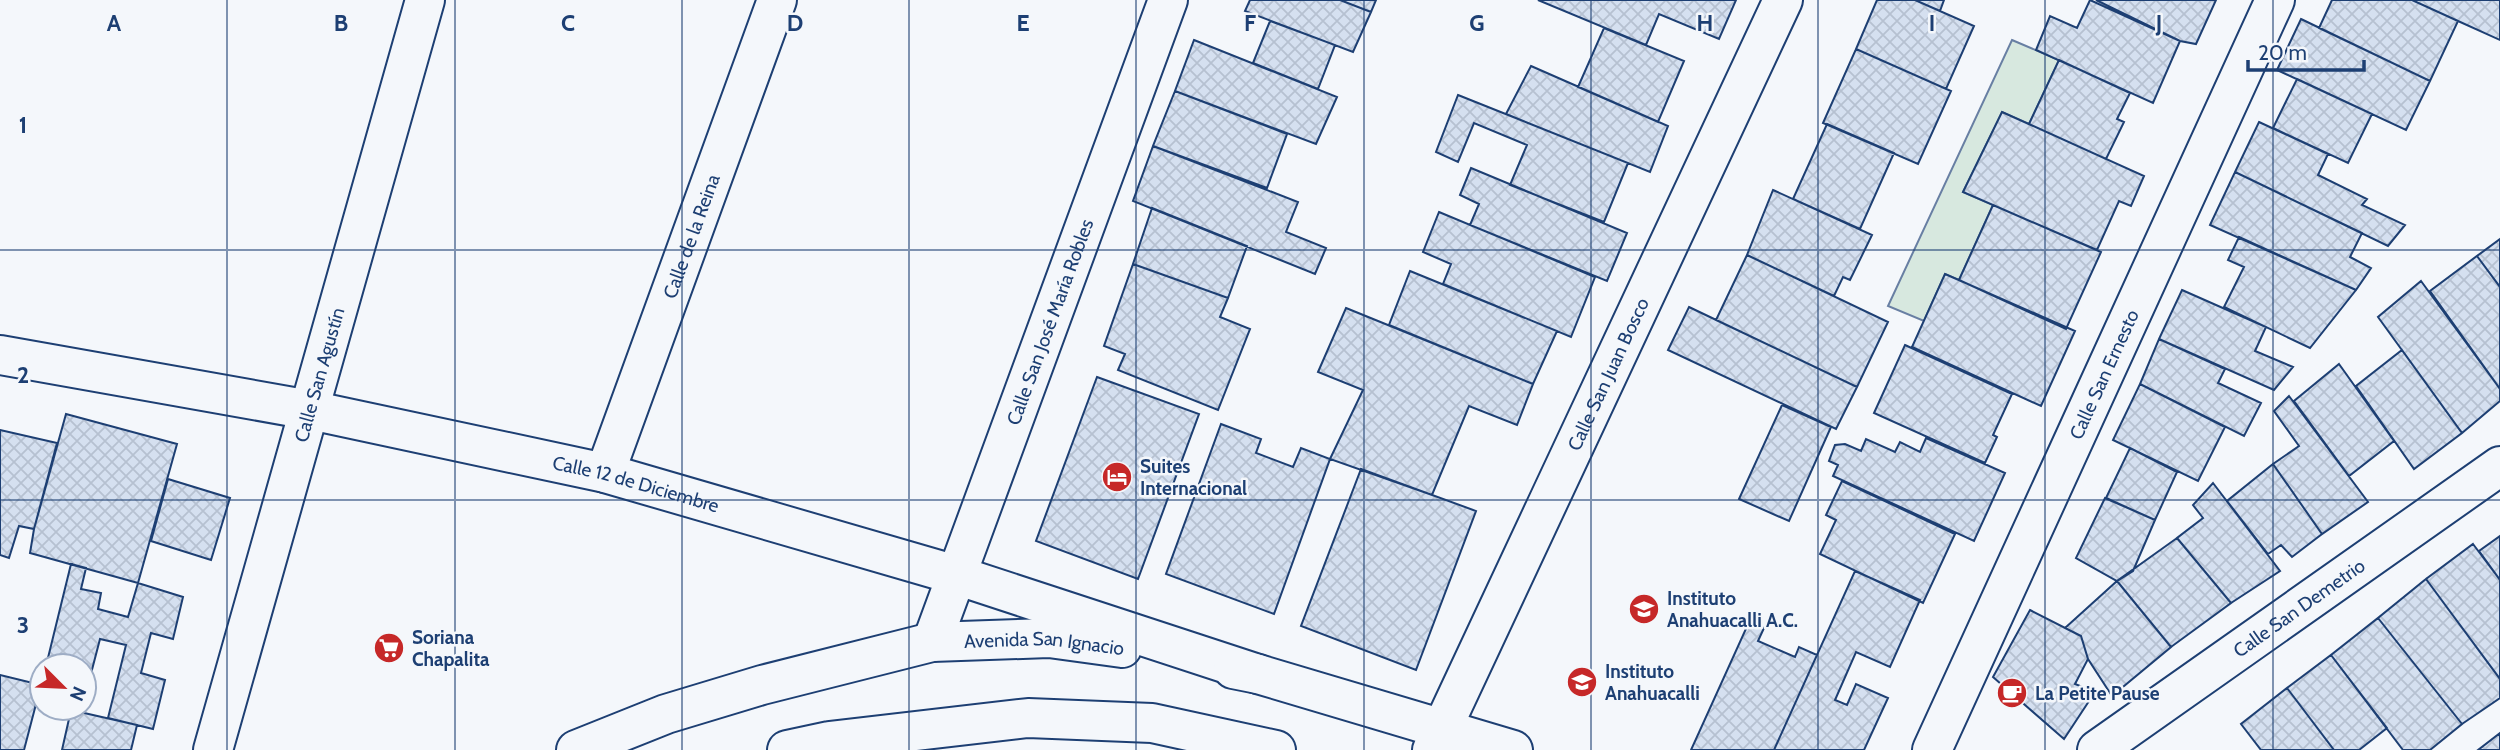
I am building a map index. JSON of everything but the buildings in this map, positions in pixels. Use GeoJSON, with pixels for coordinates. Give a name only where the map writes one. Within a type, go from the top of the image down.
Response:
{"type":"FeatureCollection","features":[{"type":"Feature","properties":{"kind":"street","name":"Calle San Agustín"},"geometry":{"type":"LineString","coordinates":[[213,750],[425,0]]}},
{"type":"Feature","properties":{"kind":"street","name":"Calle de la Reina"},"geometry":{"type":"LineString","coordinates":[[605,473],[777,0]]}},
{"type":"Feature","properties":{"kind":"street","name":"Calle San José María Robles"},"geometry":{"type":"LineString","coordinates":[[932,642],[1168,0]]}},
{"type":"Feature","properties":{"kind":"street","name":"Calle San Juan Bosco"},"geometry":{"type":"LineString","coordinates":[[1437,739],[1783,0]]}},
{"type":"Feature","properties":{"kind":"street","name":"Calle San Ernesto"},"geometry":{"type":"LineString","coordinates":[[1932,750],[2275,0]]}},
{"type":"Feature","properties":{"kind":"street","name":"Calle 12 de Diciembre"},"geometry":{"type":"LineString","coordinates":[[0,355],[310,410],[605,473],[957,575],[1258,674]]}},
{"type":"Feature","properties":{"kind":"street","name":"Calle San Demetrio"},"geometry":{"type":"LineString","coordinates":[[2097,750],[2500,466]]}},
{"type":"Feature","properties":{"kind":"street","name":"Avenida San Ignacio"},"geometry":{"type":"LineString","coordinates":[[600,746],[666,714],[762,685],[932,642],[1049,638],[1128,648],[1258,674],[1437,739],[1513,750]]}},
{"type":"Feature","properties":{"kind":"street"},"geometry":{"type":"LineString","coordinates":[[787,750],[854,738],[1028,718],[1152,723],[1276,750]]}},
{"type":"Feature","properties":{"kind":"shaded area"},"geometry":{"type":"Polygon","coordinates":[[[2012,40],[2059,60],[2029,124],[2002,112],[1963,192],[1993,205],[1959,280],[1945,274],[1924,321],[1888,306],[2012,40]]]}},
{"type":"Feature","properties":{"kind":"place","name":"Suites Internacional"},"geometry":{"type":"Point","coordinates":[1117,477]}},
{"type":"Feature","properties":{"kind":"place","name":"Instituto Anahuacalli A.C."},"geometry":{"type":"Point","coordinates":[1644,609]}},
{"type":"Feature","properties":{"kind":"place","name":"Soriana Chapalita"},"geometry":{"type":"Point","coordinates":[389,648]}},
{"type":"Feature","properties":{"kind":"place","name":"Instituto Anahuacalli"},"geometry":{"type":"Point","coordinates":[1582,682]}},
{"type":"Feature","properties":{"kind":"place","name":"La Petite Pause"},"geometry":{"type":"Point","coordinates":[2012,693]}}]}
